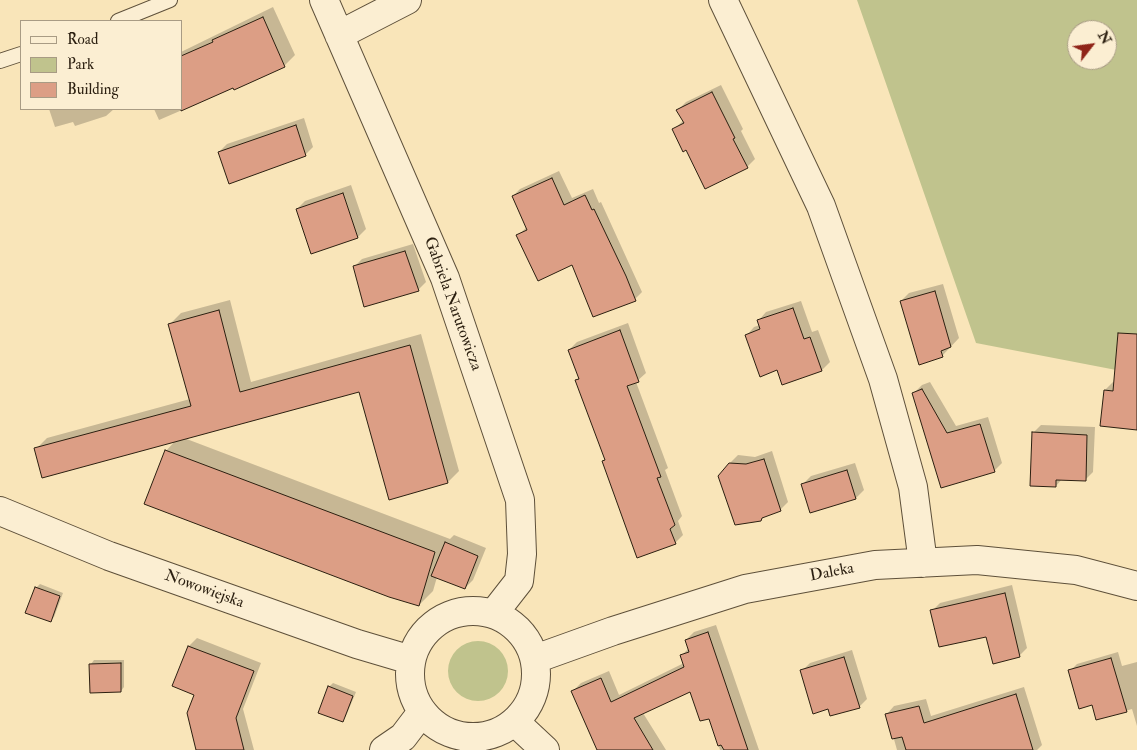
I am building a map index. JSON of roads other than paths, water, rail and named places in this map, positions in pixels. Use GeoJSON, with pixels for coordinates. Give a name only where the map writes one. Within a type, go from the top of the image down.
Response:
{"type":"FeatureCollection","features":[{"type":"Feature","properties":{"kind":"street","name":"Gabriela Narutowicza"},"geometry":{"type":"LineString","coordinates":[[324,0],[445,278],[520,500],[522,554],[519,581],[494,613]]}},
{"type":"Feature","properties":{"kind":"street"},"geometry":{"type":"LineString","coordinates":[[340,34],[407,0]]}},
{"type":"Feature","properties":{"kind":"street"},"geometry":{"type":"LineString","coordinates":[[723,0],[821,206],[838,251],[883,378],[913,487],[923,562]]}},
{"type":"Feature","properties":{"kind":"street","name":"Nowowiejska"},"geometry":{"type":"LineString","coordinates":[[0,511],[109,556],[357,644],[411,660]]}},
{"type":"Feature","properties":{"kind":"street","name":"Daleka"},"geometry":{"type":"LineString","coordinates":[[535,659],[613,631],[745,589],[875,565],[977,560],[1076,570],[1137,586]]}},
{"type":"Feature","properties":{"kind":"street"},"geometry":{"type":"LineString","coordinates":[[473,610],[494,613],[511,623],[527,639],[535,659],[537,679],[531,701],[523,714],[515,722],[478,738],[454,743],[422,712],[410,682],[411,660],[424,632],[442,618],[473,610]]}},
{"type":"Feature","properties":{"kind":"street"},"geometry":{"type":"LineString","coordinates":[[384,750],[403,738],[422,712]]}},
{"type":"Feature","properties":{"kind":"street"},"geometry":{"type":"LineString","coordinates":[[515,722],[545,750]]}},
{"type":"Feature","properties":{"kind":"lane"},"geometry":{"type":"LineString","coordinates":[[120,20],[170,0]]}},
{"type":"Feature","properties":{"kind":"lane"},"geometry":{"type":"LineString","coordinates":[[0,61],[20,54]]}}]}
